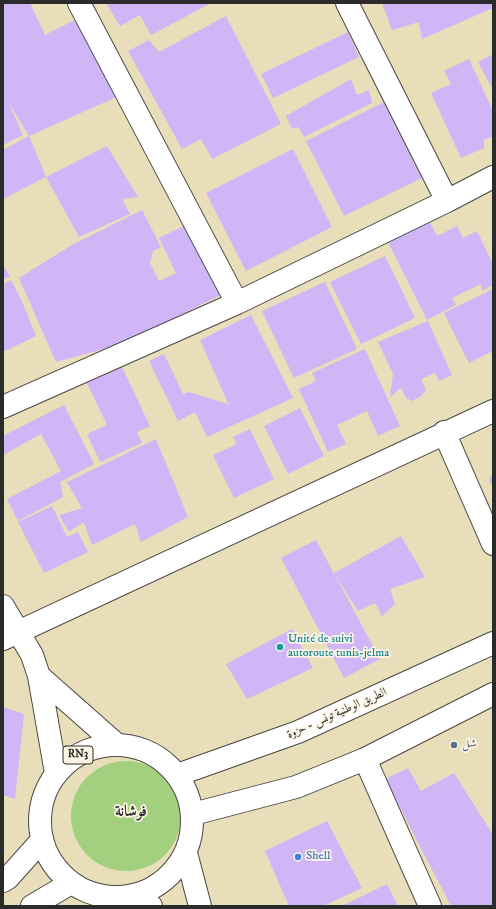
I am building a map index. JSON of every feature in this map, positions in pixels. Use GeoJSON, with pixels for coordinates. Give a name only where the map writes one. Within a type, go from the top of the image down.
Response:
{"type":"FeatureCollection","features":[{"type":"Feature","properties":{"kind":"street"},"geometry":{"type":"LineString","coordinates":[[79,3],[237,303]]}},
{"type":"Feature","properties":{"kind":"street"},"geometry":{"type":"LineString","coordinates":[[347,3],[447,201]]}},
{"type":"Feature","properties":{"kind":"street"},"geometry":{"type":"LineString","coordinates":[[3,407],[237,303],[447,201],[493,177]]}},
{"type":"Feature","properties":{"kind":"street"},"geometry":{"type":"LineString","coordinates":[[11,635],[444,432],[493,411]]}},
{"type":"Feature","properties":{"kind":"street"},"geometry":{"type":"LineString","coordinates":[[444,432],[493,544]]}},
{"type":"Feature","properties":{"kind":"street"},"geometry":{"type":"LineString","coordinates":[[3,606],[11,635],[32,655],[39,676],[56,773]]}},
{"type":"Feature","properties":{"kind":"street","name":"الطريق الوطنية تونس - حزوة"},"geometry":{"type":"LineString","coordinates":[[177,775],[298,732],[493,643]]}},
{"type":"Feature","properties":{"kind":"street"},"geometry":{"type":"LineString","coordinates":[[39,676],[116,744]]}},
{"type":"Feature","properties":{"kind":"street"},"geometry":{"type":"LineString","coordinates":[[193,814],[296,788],[365,759],[493,694]]}},
{"type":"Feature","properties":{"kind":"street","name":"RN3"},"geometry":{"type":"LineString","coordinates":[[116,744],[139,748],[160,758],[177,775],[188,793],[193,814],[192,834],[186,853],[172,873],[154,888],[142,901],[100,896],[85,891],[71,883],[52,864],[42,840],[40,816],[44,793],[56,773],[73,757],[93,748],[116,744]]}},
{"type":"Feature","properties":{"kind":"street"},"geometry":{"type":"LineString","coordinates":[[365,759],[430,906]]}},
{"type":"Feature","properties":{"kind":"street"},"geometry":{"type":"LineString","coordinates":[[3,881],[8,878],[42,840]]}},
{"type":"Feature","properties":{"kind":"street"},"geometry":{"type":"LineString","coordinates":[[186,853],[200,906]]}},
{"type":"Feature","properties":{"kind":"street"},"geometry":{"type":"LineString","coordinates":[[32,906],[71,883]]}},
{"type":"Feature","properties":{"kind":"green space"},"geometry":{"type":"Polygon","coordinates":[[[126,761],[147,765],[157,770],[165,777],[172,785],[177,795],[181,816],[177,837],[172,847],[165,855],[157,862],[147,867],[126,871],[105,867],[95,862],[87,855],[80,847],[75,837],[71,816],[75,795],[80,785],[87,777],[95,770],[105,765],[126,761]]]}},
{"type":"Feature","properties":{"kind":"building"},"geometry":{"type":"Polygon","coordinates":[[[3,3],[30,3],[45,35],[81,17],[121,95],[29,136],[8,101],[23,135],[3,145],[3,3]]]}},
{"type":"Feature","properties":{"kind":"building"},"geometry":{"type":"Polygon","coordinates":[[[106,3],[211,3],[151,35],[140,15],[120,26],[106,3]]]}},
{"type":"Feature","properties":{"kind":"building"},"geometry":{"type":"Polygon","coordinates":[[[382,3],[493,3],[493,8],[422,39],[419,22],[392,30],[382,3]]]}},
{"type":"Feature","properties":{"kind":"building"},"geometry":{"type":"Polygon","coordinates":[[[226,16],[281,124],[212,159],[201,139],[182,149],[128,51],[149,40],[159,52],[226,16]]]}},
{"type":"Feature","properties":{"kind":"building"},"geometry":{"type":"Polygon","coordinates":[[[348,32],[359,57],[273,98],[261,74],[348,32]]]}},
{"type":"Feature","properties":{"kind":"building"},"geometry":{"type":"Polygon","coordinates":[[[493,54],[493,90],[478,62],[493,54]]]}},
{"type":"Feature","properties":{"kind":"building"},"geometry":{"type":"Polygon","coordinates":[[[469,59],[493,111],[493,136],[484,140],[484,148],[461,158],[431,93],[451,84],[444,71],[469,59]]]}},
{"type":"Feature","properties":{"kind":"building"},"geometry":{"type":"Polygon","coordinates":[[[351,79],[357,95],[369,90],[372,103],[304,137],[298,127],[292,129],[286,116],[351,79]]]}},
{"type":"Feature","properties":{"kind":"building"},"geometry":{"type":"Polygon","coordinates":[[[384,102],[422,178],[344,216],[306,141],[384,102]]]}},
{"type":"Feature","properties":{"kind":"building"},"geometry":{"type":"Polygon","coordinates":[[[29,136],[46,177],[3,199],[3,150],[29,136]]]}},
{"type":"Feature","properties":{"kind":"building"},"geometry":{"type":"Polygon","coordinates":[[[107,146],[138,197],[122,199],[130,214],[79,237],[46,177],[107,146]]]}},
{"type":"Feature","properties":{"kind":"building"},"geometry":{"type":"Polygon","coordinates":[[[293,149],[332,227],[246,271],[206,193],[293,149]]]}},
{"type":"Feature","properties":{"kind":"building"},"geometry":{"type":"Polygon","coordinates":[[[142,210],[161,247],[153,251],[150,263],[159,281],[176,273],[159,238],[194,221],[229,291],[122,344],[56,362],[19,278],[72,245],[142,210]]]}},
{"type":"Feature","properties":{"kind":"building"},"geometry":{"type":"Polygon","coordinates":[[[430,222],[437,236],[457,226],[463,238],[477,231],[493,264],[493,285],[482,291],[481,284],[452,298],[456,305],[427,320],[388,242],[430,222]]]}},
{"type":"Feature","properties":{"kind":"building"},"geometry":{"type":"Polygon","coordinates":[[[385,256],[415,318],[361,344],[330,282],[385,256]]]}},
{"type":"Feature","properties":{"kind":"building"},"geometry":{"type":"Polygon","coordinates":[[[3,265],[10,276],[3,279],[3,265]]]}},
{"type":"Feature","properties":{"kind":"building"},"geometry":{"type":"Polygon","coordinates":[[[11,280],[22,301],[36,336],[3,352],[3,284],[11,280]]]}},
{"type":"Feature","properties":{"kind":"building"},"geometry":{"type":"Polygon","coordinates":[[[325,282],[357,349],[294,378],[262,311],[325,282]]]}},
{"type":"Feature","properties":{"kind":"building"},"geometry":{"type":"Polygon","coordinates":[[[493,289],[493,351],[469,363],[444,313],[493,289]]]}},
{"type":"Feature","properties":{"kind":"building"},"geometry":{"type":"Polygon","coordinates":[[[251,315],[293,398],[207,437],[195,412],[178,421],[149,361],[164,354],[183,394],[189,392],[228,404],[232,412],[200,340],[251,315]]]}},
{"type":"Feature","properties":{"kind":"building"},"geometry":{"type":"Polygon","coordinates":[[[428,321],[452,375],[439,381],[435,373],[421,379],[426,390],[420,397],[412,401],[406,398],[401,388],[390,397],[393,374],[378,342],[428,321]]]}},
{"type":"Feature","properties":{"kind":"building"},"geometry":{"type":"Polygon","coordinates":[[[365,349],[400,426],[378,436],[367,411],[337,425],[346,444],[328,452],[299,389],[316,381],[312,373],[365,349]]]}},
{"type":"Feature","properties":{"kind":"building"},"geometry":{"type":"Polygon","coordinates":[[[122,367],[150,426],[137,432],[142,443],[100,462],[87,434],[107,425],[87,383],[122,367]]]}},
{"type":"Feature","properties":{"kind":"building"},"geometry":{"type":"Polygon","coordinates":[[[64,405],[94,464],[60,482],[63,497],[18,521],[7,499],[61,471],[41,434],[3,455],[3,436],[64,405]]]}},
{"type":"Feature","properties":{"kind":"building"},"geometry":{"type":"Polygon","coordinates":[[[300,408],[324,456],[288,474],[264,426],[300,408]]]}},
{"type":"Feature","properties":{"kind":"building"},"geometry":{"type":"Polygon","coordinates":[[[250,429],[274,479],[234,498],[213,455],[237,444],[233,437],[250,429]]]}},
{"type":"Feature","properties":{"kind":"building"},"geometry":{"type":"Polygon","coordinates":[[[156,439],[188,517],[141,542],[135,524],[92,545],[84,522],[69,532],[59,515],[82,508],[67,482],[156,439]]]}},
{"type":"Feature","properties":{"kind":"building"},"geometry":{"type":"Polygon","coordinates":[[[493,471],[493,487],[489,480],[493,471]]]}},
{"type":"Feature","properties":{"kind":"building"},"geometry":{"type":"Polygon","coordinates":[[[52,506],[67,537],[78,532],[88,552],[44,573],[18,522],[52,506]]]}},
{"type":"Feature","properties":{"kind":"building"},"geometry":{"type":"Polygon","coordinates":[[[401,536],[425,577],[390,589],[395,604],[382,616],[375,603],[358,611],[334,573],[401,536]]]}},
{"type":"Feature","properties":{"kind":"building"},"geometry":{"type":"Polygon","coordinates":[[[316,540],[380,659],[344,678],[281,558],[316,540]]]}},
{"type":"Feature","properties":{"kind":"building","name":"Unité de suivi autoroute tunis-jelma"},"geometry":{"type":"Polygon","coordinates":[[[292,629],[313,668],[247,699],[226,664],[292,629]]]}},
{"type":"Feature","properties":{"kind":"building"},"geometry":{"type":"Polygon","coordinates":[[[3,707],[24,714],[15,799],[3,795],[3,707]]]}},
{"type":"Feature","properties":{"kind":"building"},"geometry":{"type":"Polygon","coordinates":[[[408,768],[421,791],[454,773],[493,835],[493,904],[490,906],[451,906],[385,779],[408,768]]]}},
{"type":"Feature","properties":{"kind":"building"},"geometry":{"type":"Polygon","coordinates":[[[327,821],[362,888],[323,906],[289,906],[265,851],[327,821]]]}},
{"type":"Feature","properties":{"kind":"building"},"geometry":{"type":"Polygon","coordinates":[[[387,884],[398,906],[342,906],[387,884]]]}},
{"type":"Feature","properties":{"kind":"place","name":"Unité de suivi autoroute tunis-jelma"},"geometry":{"type":"Point","coordinates":[280,647]}},
{"type":"Feature","properties":{"kind":"place","name":"شل"},"geometry":{"type":"Point","coordinates":[454,745]}},
{"type":"Feature","properties":{"kind":"place","name":"Shell"},"geometry":{"type":"Point","coordinates":[298,857]}},
{"type":"Feature","properties":{"kind":"district","name":"فوشانة"},"geometry":{"type":"Point","coordinates":[131,813]}}]}
